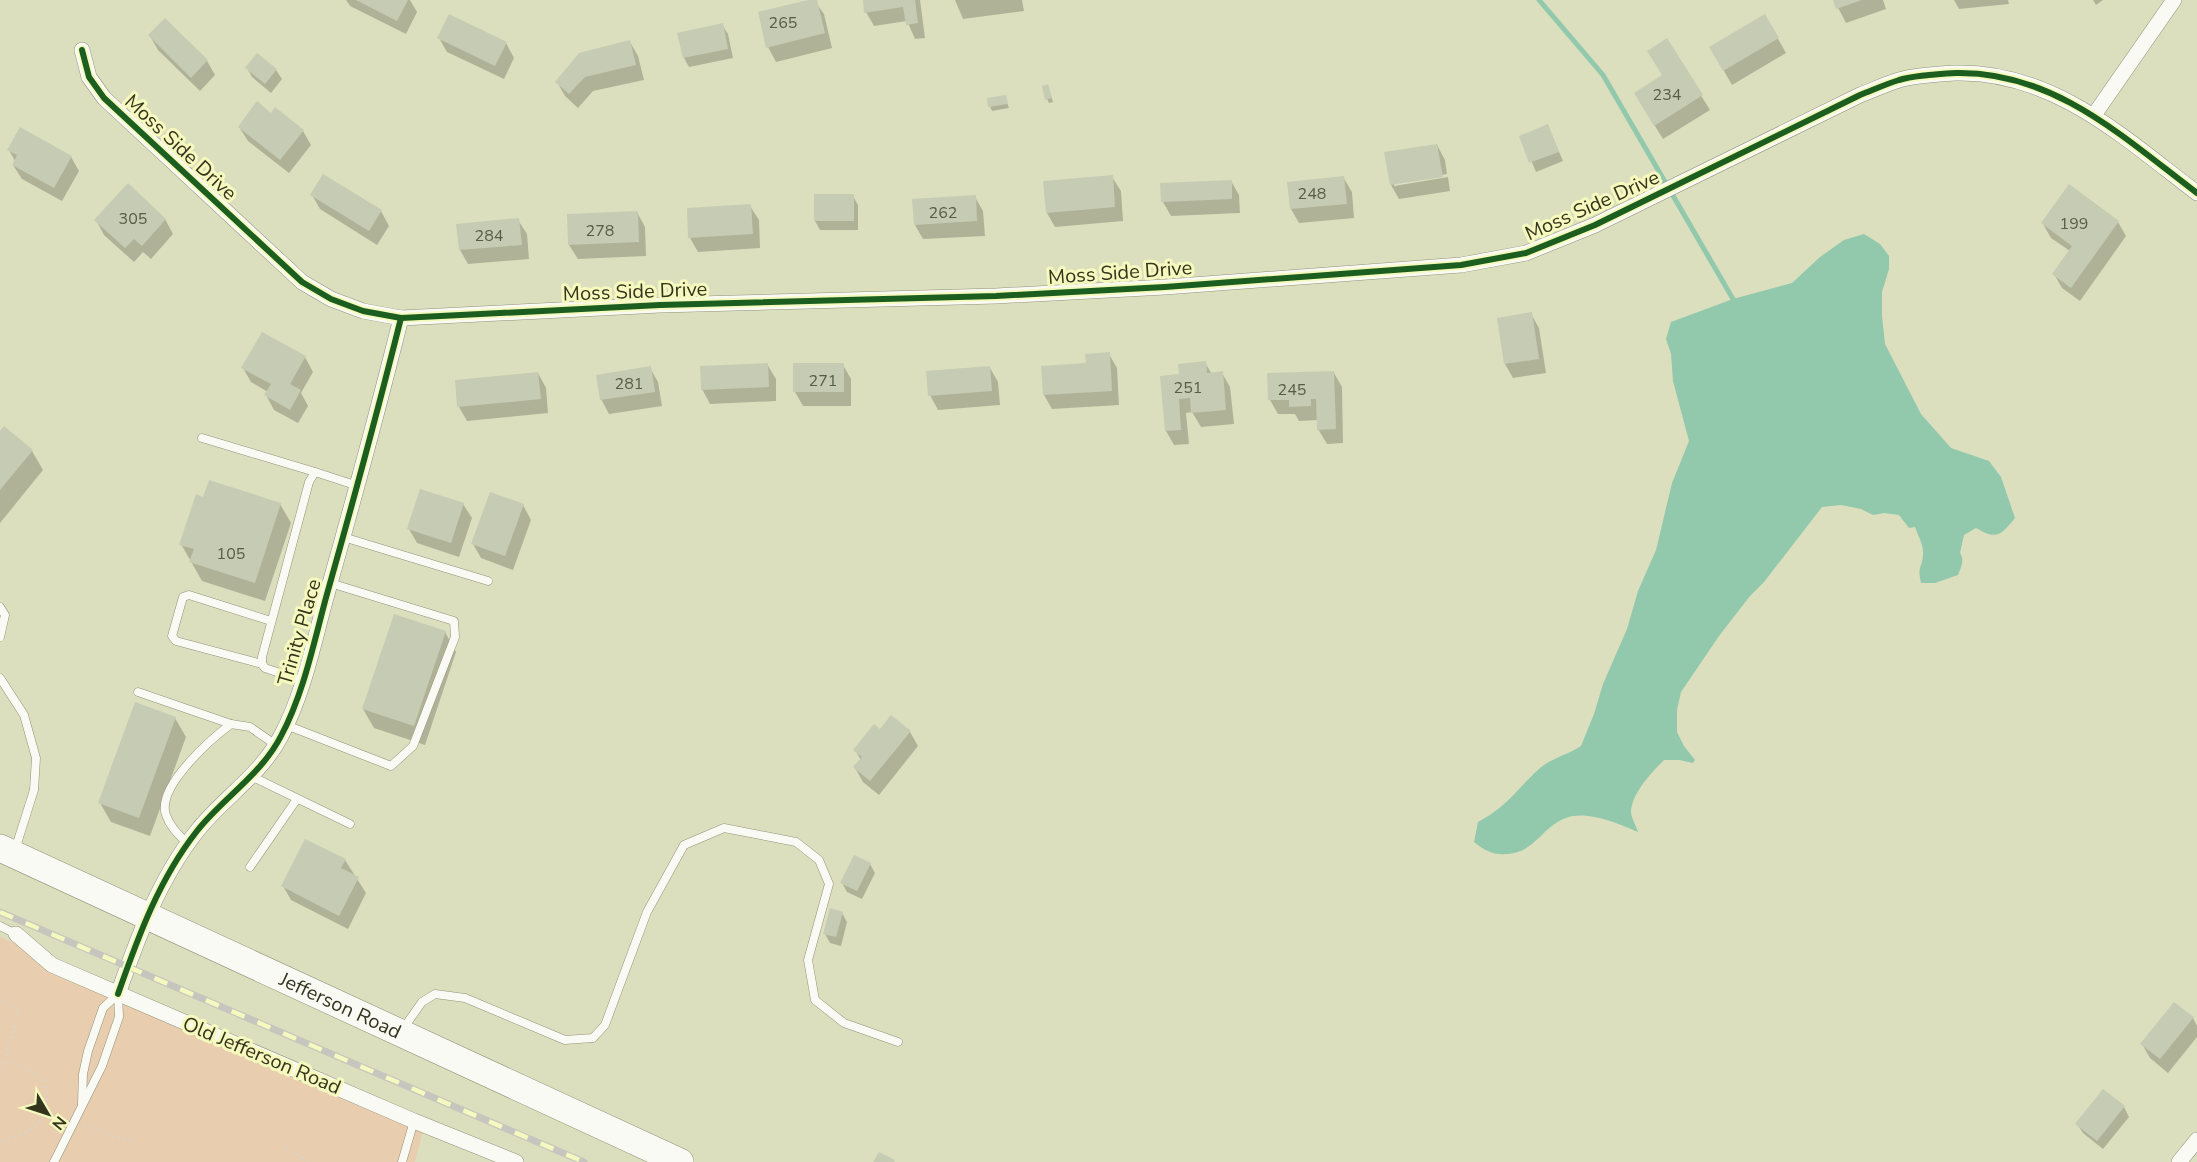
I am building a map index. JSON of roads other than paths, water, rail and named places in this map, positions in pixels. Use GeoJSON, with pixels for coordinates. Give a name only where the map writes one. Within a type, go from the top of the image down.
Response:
{"type":"FeatureCollection","features":[{"type":"Feature","properties":{"kind":"highway","name":"Jefferson Road"},"geometry":{"type":"LineString","coordinates":[[7,851],[680,1162]]}},
{"type":"Feature","properties":{"kind":"street"},"geometry":{"type":"LineString","coordinates":[[2094,115],[2174,0]]}},
{"type":"Feature","properties":{"kind":"street","name":"Moss Side Drive"},"geometry":{"type":"LineString","coordinates":[[82,50],[89,77],[104,98],[275,260],[302,282],[341,303],[363,311],[401,318],[660,305],[996,296],[1165,287],[1461,265],[1526,253],[1576,234],[1860,95],[1900,80],[1940,74],[1980,73],[2014,79],[2046,90],[2094,115],[2197,193]]}},
{"type":"Feature","properties":{"kind":"street","name":"Trinity Place"},"geometry":{"type":"LineString","coordinates":[[118,994],[147,915],[188,844],[212,814],[251,776],[276,745],[286,725],[303,681],[358,486],[401,318]]}},
{"type":"Feature","properties":{"kind":"street","name":"Old Jefferson Road"},"geometry":{"type":"LineString","coordinates":[[16,934],[52,965],[516,1162]]}},
{"type":"Feature","properties":{"kind":"street"},"geometry":{"type":"LineString","coordinates":[[2179,1162],[2197,1140]]}},
{"type":"Feature","properties":{"kind":"lane"},"geometry":{"type":"LineString","coordinates":[[202,438],[358,486]]}},
{"type":"Feature","properties":{"kind":"lane"},"geometry":{"type":"LineString","coordinates":[[261,664],[309,482],[315,472]]}},
{"type":"Feature","properties":{"kind":"lane"},"geometry":{"type":"LineString","coordinates":[[343,537],[488,581]]}},
{"type":"Feature","properties":{"kind":"lane"},"geometry":{"type":"LineString","coordinates":[[286,725],[391,766],[413,746],[455,637],[454,621],[330,583]]}},
{"type":"Feature","properties":{"kind":"lane"},"geometry":{"type":"LineString","coordinates":[[271,621],[189,595],[183,597],[172,636],[176,641],[261,664],[265,668],[303,681]]}},
{"type":"Feature","properties":{"kind":"lane"},"geometry":{"type":"LineString","coordinates":[[0,607],[5,615],[0,637]]}},
{"type":"Feature","properties":{"kind":"lane"},"geometry":{"type":"LineString","coordinates":[[0,678],[24,715],[36,758],[34,790],[7,851]]}},
{"type":"Feature","properties":{"kind":"lane"},"geometry":{"type":"LineString","coordinates":[[138,692],[231,724],[250,727],[276,745]]}},
{"type":"Feature","properties":{"kind":"lane"},"geometry":{"type":"LineString","coordinates":[[188,844],[173,829],[165,812],[166,798],[172,784],[185,768],[231,724]]}},
{"type":"Feature","properties":{"kind":"lane"},"geometry":{"type":"LineString","coordinates":[[251,776],[350,824]]}},
{"type":"Feature","properties":{"kind":"lane"},"geometry":{"type":"LineString","coordinates":[[250,867],[297,799]]}},
{"type":"Feature","properties":{"kind":"lane"},"geometry":{"type":"LineString","coordinates":[[400,1032],[422,1002],[435,994],[465,998],[565,1040],[593,1038],[605,1025],[647,912],[684,845],[724,828],[796,842],[819,860],[829,884],[808,960],[816,1000],[844,1023],[898,1042]]}},
{"type":"Feature","properties":{"kind":"lane"},"geometry":{"type":"LineString","coordinates":[[0,926],[16,934]]}},
{"type":"Feature","properties":{"kind":"lane"},"geometry":{"type":"LineString","coordinates":[[82,1105],[83,1074],[88,1051],[103,1008],[118,994]]}},
{"type":"Feature","properties":{"kind":"lane"},"geometry":{"type":"LineString","coordinates":[[54,1162],[102,1066],[120,1017],[118,994]]}},
{"type":"Feature","properties":{"kind":"lane"},"geometry":{"type":"LineString","coordinates":[[402,1162],[414,1120]]}},
{"type":"Feature","properties":{"kind":"waterway"},"geometry":{"type":"LineString","coordinates":[[1539,0],[1603,75],[1733,299]]}},
{"type":"Feature","properties":{"kind":"railway"},"geometry":{"type":"LineString","coordinates":[[0,912],[584,1162]]}}]}
